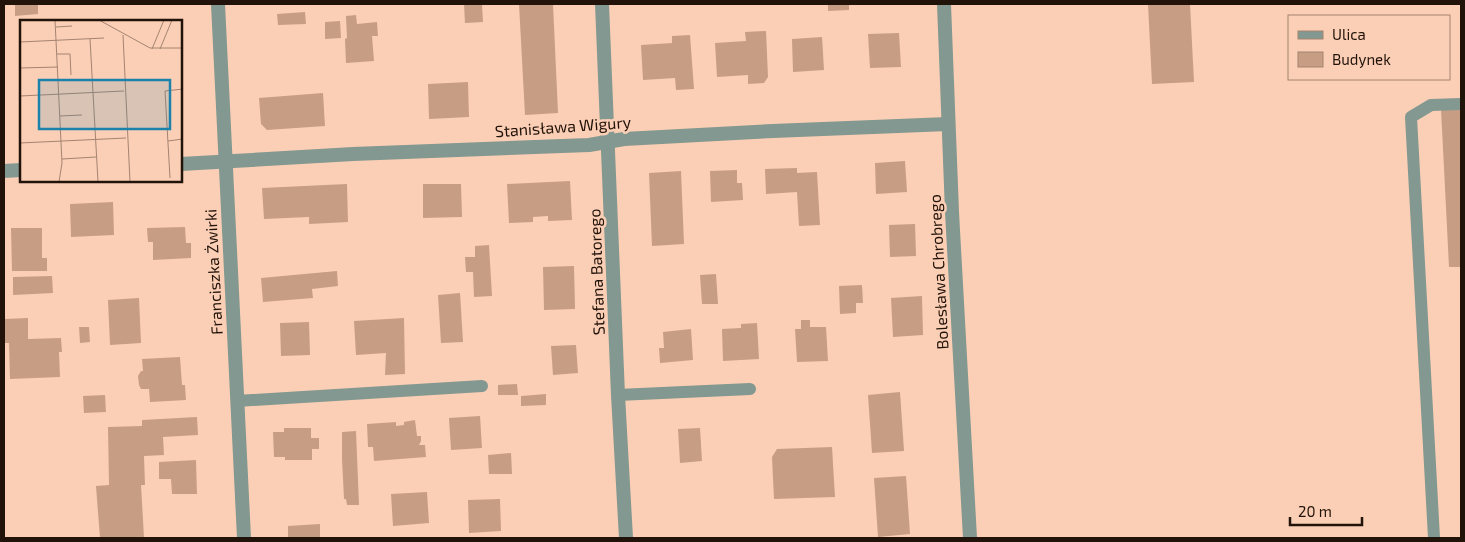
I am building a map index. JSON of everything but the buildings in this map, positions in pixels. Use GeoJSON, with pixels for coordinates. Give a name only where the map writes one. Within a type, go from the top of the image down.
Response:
{"type":"FeatureCollection","features":[{"type":"Feature","properties":{"kind":"street","name":"Franciszka Żwirki"},"geometry":{"type":"LineString","coordinates":[[218,4],[244,538]]}},
{"type":"Feature","properties":{"kind":"street","name":"Stefana Batorego"},"geometry":{"type":"LineString","coordinates":[[602,4],[618,395],[626,538]]}},
{"type":"Feature","properties":{"kind":"street","name":"Bolesława Chrobrego"},"geometry":{"type":"LineString","coordinates":[[944,4],[948,124],[970,538]]}},
{"type":"Feature","properties":{"kind":"street","name":"Stanisława Wigury"},"geometry":{"type":"LineString","coordinates":[[182,164],[353,154],[589,145],[624,139],[763,131],[948,124]]}},
{"type":"Feature","properties":{"kind":"street"},"geometry":{"type":"LineString","coordinates":[[4,171],[20,170]]}},
{"type":"Feature","properties":{"kind":"lane"},"geometry":{"type":"LineString","coordinates":[[1434,538],[1411,118],[1431,105],[1461,104]]}},
{"type":"Feature","properties":{"kind":"lane"},"geometry":{"type":"LineString","coordinates":[[236,402],[482,386]]}},
{"type":"Feature","properties":{"kind":"lane"},"geometry":{"type":"LineString","coordinates":[[618,395],[750,388]]}}]}
